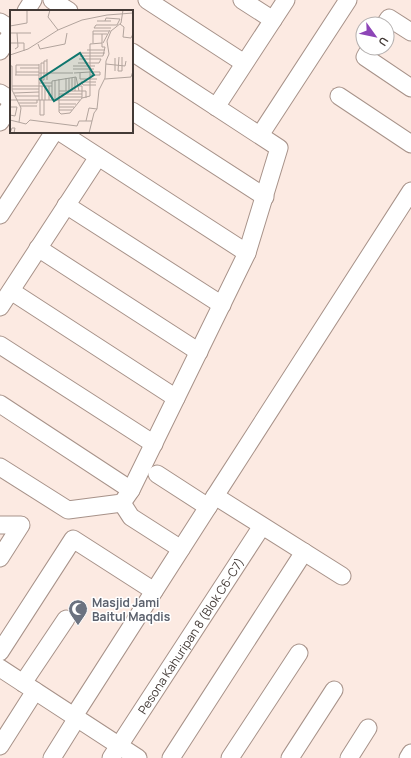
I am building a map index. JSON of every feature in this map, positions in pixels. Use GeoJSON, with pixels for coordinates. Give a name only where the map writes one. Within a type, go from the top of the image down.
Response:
{"type":"FeatureCollection","features":[{"type":"Feature","properties":{"kind":"street"},"geometry":{"type":"LineString","coordinates":[[27,10],[33,0]]}},
{"type":"Feature","properties":{"kind":"street"},"geometry":{"type":"LineString","coordinates":[[52,0],[67,10]]}},
{"type":"Feature","properties":{"kind":"street"},"geometry":{"type":"LineString","coordinates":[[147,0],[244,63]]}},
{"type":"Feature","properties":{"kind":"street"},"geometry":{"type":"LineString","coordinates":[[242,0],[273,20]]}},
{"type":"Feature","properties":{"kind":"street"},"geometry":{"type":"LineString","coordinates":[[216,107],[286,0]]}},
{"type":"Feature","properties":{"kind":"street"},"geometry":{"type":"LineString","coordinates":[[260,135],[348,0]]}},
{"type":"Feature","properties":{"kind":"street"},"geometry":{"type":"LineString","coordinates":[[0,22],[10,28]]}},
{"type":"Feature","properties":{"kind":"street"},"geometry":{"type":"LineString","coordinates":[[395,22],[411,32]]}},
{"type":"Feature","properties":{"kind":"street"},"geometry":{"type":"LineString","coordinates":[[0,52],[10,36]]}},
{"type":"Feature","properties":{"kind":"street"},"geometry":{"type":"LineString","coordinates":[[0,467],[68,510],[127,496],[247,253],[265,197],[280,148],[133,53]]}},
{"type":"Feature","properties":{"kind":"street"},"geometry":{"type":"LineString","coordinates":[[365,56],[364,57],[411,88]]}},
{"type":"Feature","properties":{"kind":"street"},"geometry":{"type":"LineString","coordinates":[[0,93],[10,99]]}},
{"type":"Feature","properties":{"kind":"street"},"geometry":{"type":"LineString","coordinates":[[339,96],[411,144]]}},
{"type":"Feature","properties":{"kind":"street"},"geometry":{"type":"LineString","coordinates":[[0,122],[10,107]]}},
{"type":"Feature","properties":{"kind":"street"},"geometry":{"type":"LineString","coordinates":[[133,112],[265,197]]}},
{"type":"Feature","properties":{"kind":"street"},"geometry":{"type":"LineString","coordinates":[[0,215],[53,133]]}},
{"type":"Feature","properties":{"kind":"street"},"geometry":{"type":"LineString","coordinates":[[62,133],[247,253]]}},
{"type":"Feature","properties":{"kind":"street"},"geometry":{"type":"LineString","coordinates":[[0,307],[98,157]]}},
{"type":"Feature","properties":{"kind":"street"},"geometry":{"type":"LineString","coordinates":[[52,758],[75,717],[154,591],[411,191]]}},
{"type":"Feature","properties":{"kind":"street"},"geometry":{"type":"LineString","coordinates":[[66,205],[222,306]]}},
{"type":"Feature","properties":{"kind":"street"},"geometry":{"type":"LineString","coordinates":[[38,248],[199,352]]}},
{"type":"Feature","properties":{"kind":"street"},"geometry":{"type":"LineString","coordinates":[[11,291],[176,398]]}},
{"type":"Feature","properties":{"kind":"street"},"geometry":{"type":"LineString","coordinates":[[0,345],[154,444]]}},
{"type":"Feature","properties":{"kind":"street"},"geometry":{"type":"LineString","coordinates":[[0,404],[127,496],[132,517],[181,549]]}},
{"type":"Feature","properties":{"kind":"street"},"geometry":{"type":"LineString","coordinates":[[157,474],[262,526],[342,576]]}},
{"type":"Feature","properties":{"kind":"street"},"geometry":{"type":"LineString","coordinates":[[0,525],[21,525],[0,558]]}},
{"type":"Feature","properties":{"kind":"street","name":"Pesona Kahuripan 8 (Blok C6-C7)"},"geometry":{"type":"LineString","coordinates":[[115,752],[262,526]]}},
{"type":"Feature","properties":{"kind":"street"},"geometry":{"type":"LineString","coordinates":[[0,652],[73,539],[154,591]]}},
{"type":"Feature","properties":{"kind":"street"},"geometry":{"type":"LineString","coordinates":[[171,758],[304,552]]}},
{"type":"Feature","properties":{"kind":"street"},"geometry":{"type":"LineString","coordinates":[[0,746],[29,687],[66,618]]}},
{"type":"Feature","properties":{"kind":"street"},"geometry":{"type":"LineString","coordinates":[[230,758],[298,653]]}},
{"type":"Feature","properties":{"kind":"street"},"geometry":{"type":"LineString","coordinates":[[0,668],[75,717],[115,752],[138,758]]}},
{"type":"Feature","properties":{"kind":"street"},"geometry":{"type":"LineString","coordinates":[[290,758],[334,690]]}},
{"type":"Feature","properties":{"kind":"street"},"geometry":{"type":"LineString","coordinates":[[349,758],[368,728]]}},
{"type":"Feature","properties":{"kind":"street"},"geometry":{"type":"LineString","coordinates":[[408,758],[411,753]]}},
{"type":"Feature","properties":{"kind":"place","name":"Masjid Jami Baitul Maqdis"},"geometry":{"type":"Point","coordinates":[78,626]}}]}
